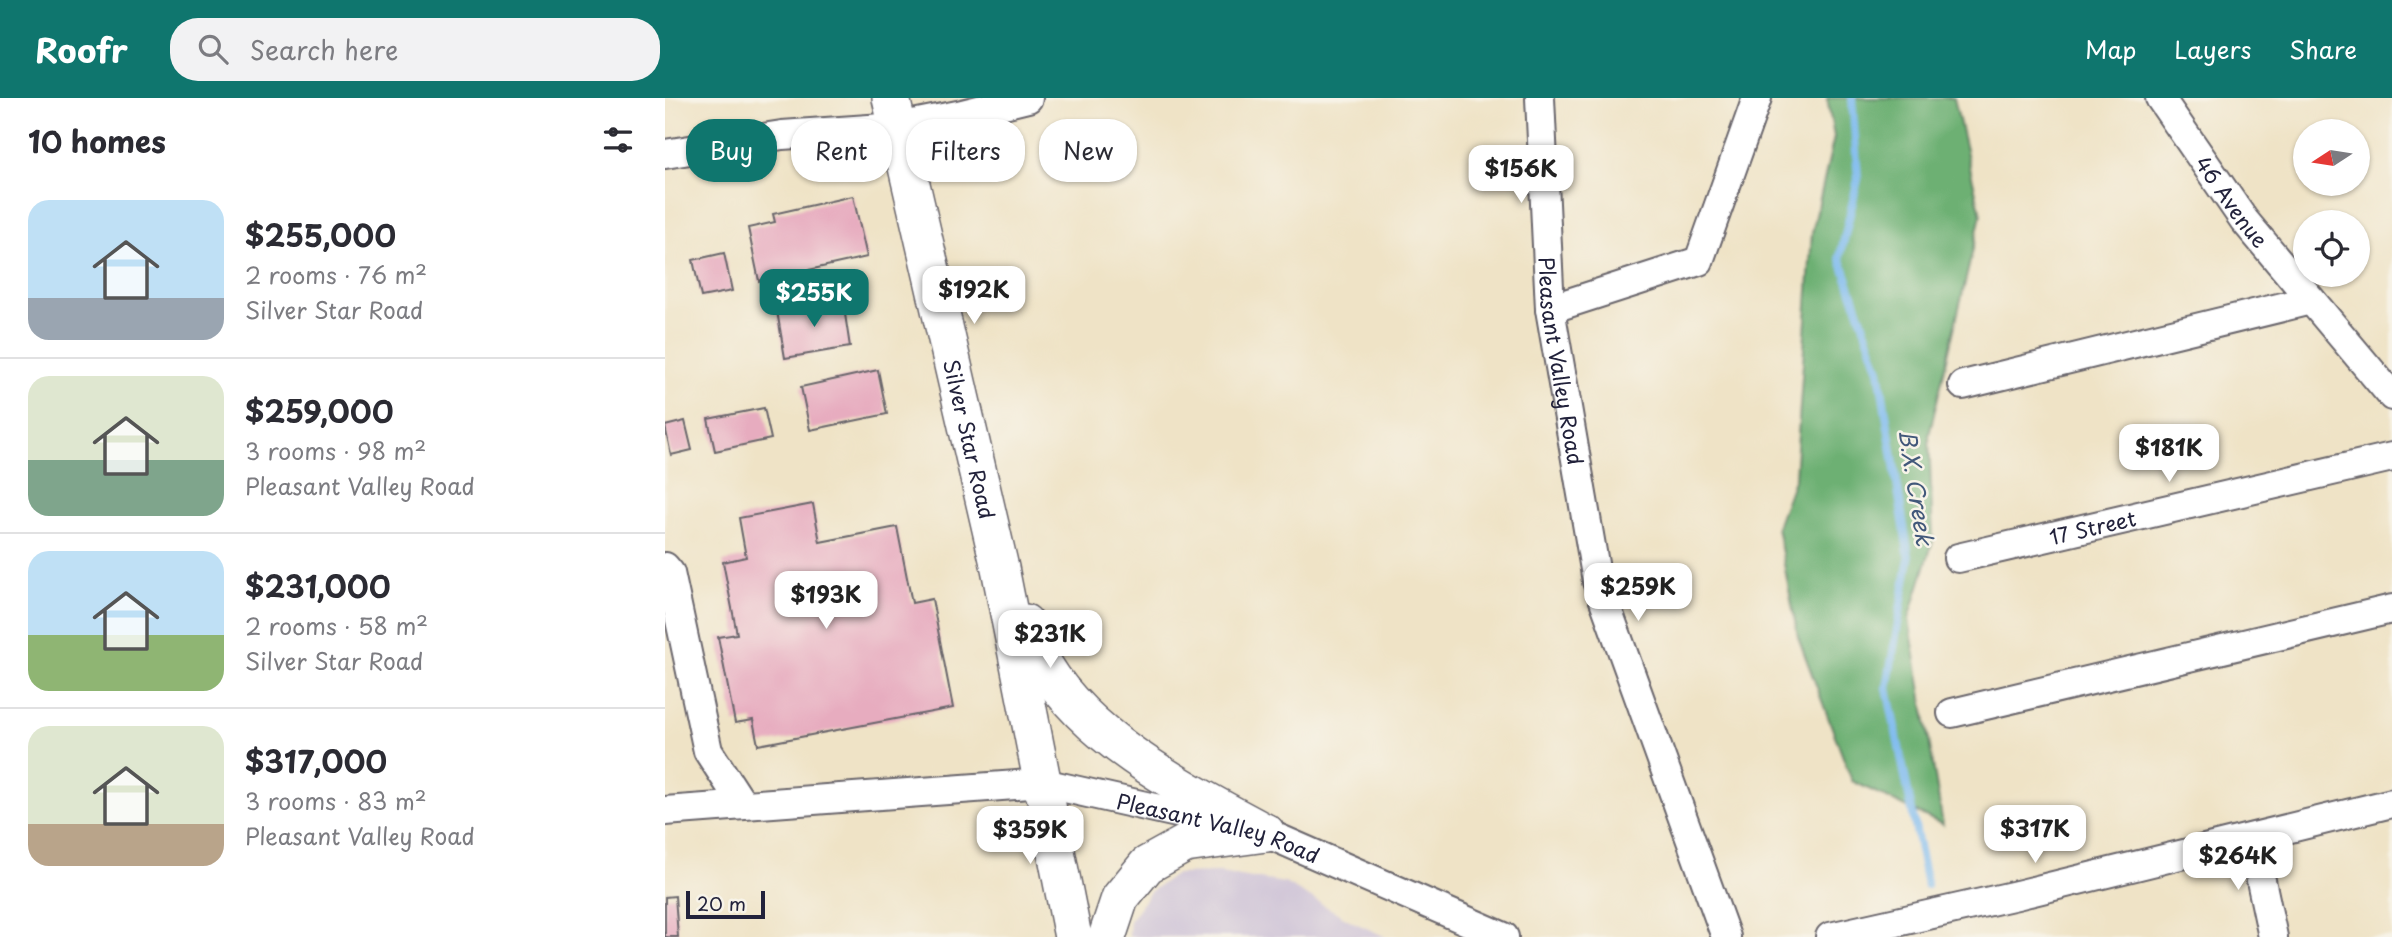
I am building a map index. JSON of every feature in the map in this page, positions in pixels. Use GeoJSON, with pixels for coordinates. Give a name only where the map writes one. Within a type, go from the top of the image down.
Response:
{"type":"FeatureCollection","features":[{"type":"Feature","properties":{"kind":"main road","name":"Silver Star Road"},"geometry":{"type":"LineString","coordinates":[[895,113],[1000,568],[1073,937]]}},
{"type":"Feature","properties":{"kind":"main road"},"geometry":{"type":"LineString","coordinates":[[1000,568],[1045,666],[1070,700],[1104,733],[1174,783],[1266,833]]}},
{"type":"Feature","properties":{"kind":"main road"},"geometry":{"type":"LineString","coordinates":[[1107,937],[1120,898],[1147,865],[1185,844],[1266,833]]}},
{"type":"Feature","properties":{"kind":"street"},"geometry":{"type":"LineString","coordinates":[[665,154],[895,113],[958,116],[1028,98]]}},
{"type":"Feature","properties":{"kind":"street","name":"Pleasant Valley Road"},"geometry":{"type":"LineString","coordinates":[[1541,98],[1550,309],[1597,581],[1726,937]]}},
{"type":"Feature","properties":{"kind":"street"},"geometry":{"type":"LineString","coordinates":[[1550,309],[1699,261],[1757,98]]}},
{"type":"Feature","properties":{"kind":"street","name":"46 Avenue"},"geometry":{"type":"LineString","coordinates":[[2159,98],[2244,220],[2392,396]]}},
{"type":"Feature","properties":{"kind":"street"},"geometry":{"type":"LineString","coordinates":[[1963,385],[2311,300]]}},
{"type":"Feature","properties":{"kind":"street","name":"17 Street"},"geometry":{"type":"LineString","coordinates":[[1958,558],[2392,457]]}},
{"type":"Feature","properties":{"kind":"street"},"geometry":{"type":"LineString","coordinates":[[665,567],[670,573],[708,751],[743,805]]}},
{"type":"Feature","properties":{"kind":"street"},"geometry":{"type":"LineString","coordinates":[[1952,713],[2392,609]]}},
{"type":"Feature","properties":{"kind":"street","name":"Pleasant Valley Road"},"geometry":{"type":"LineString","coordinates":[[665,811],[1043,783],[1266,833],[1504,937]]}},
{"type":"Feature","properties":{"kind":"street"},"geometry":{"type":"LineString","coordinates":[[1830,937],[2392,803]]}},
{"type":"Feature","properties":{"kind":"street"},"geometry":{"type":"LineString","coordinates":[[2252,838],[2273,937]]}},
{"type":"Feature","properties":{"kind":"shaded area"},"geometry":{"type":"Polygon","coordinates":[[[1220,873],[1285,883],[1353,922],[1386,937],[1129,937],[1130,920],[1150,892],[1176,874],[1220,873]]]}},
{"type":"Feature","properties":{"kind":"green space"},"geometry":{"type":"Polygon","coordinates":[[[1827,98],[1954,98],[1981,215],[1929,435],[1933,541],[1909,619],[1943,825],[1852,781],[1798,637],[1777,527],[1795,477],[1812,233],[1834,137],[1827,98]]]}},
{"type":"Feature","properties":{"kind":"building"},"geometry":{"type":"Polygon","coordinates":[[[853,196],[867,257],[759,281],[748,228],[775,222],[773,214],[853,196]]]}},
{"type":"Feature","properties":{"kind":"building"},"geometry":{"type":"Polygon","coordinates":[[[724,253],[732,291],[701,297],[693,260],[724,253]]]}},
{"type":"Feature","properties":{"kind":"building"},"geometry":{"type":"Polygon","coordinates":[[[843,301],[850,347],[785,358],[777,311],[843,301]]]}},
{"type":"Feature","properties":{"kind":"building"},"geometry":{"type":"Polygon","coordinates":[[[878,370],[887,414],[810,430],[801,387],[878,370]]]}},
{"type":"Feature","properties":{"kind":"building"},"geometry":{"type":"Polygon","coordinates":[[[764,408],[771,439],[715,451],[708,419],[764,408]]]}},
{"type":"Feature","properties":{"kind":"building"},"geometry":{"type":"Polygon","coordinates":[[[685,421],[692,450],[671,455],[665,426],[685,421]]]}},
{"type":"Feature","properties":{"kind":"building"},"geometry":{"type":"Polygon","coordinates":[[[813,504],[820,542],[897,527],[912,603],[932,599],[953,708],[758,745],[753,720],[735,723],[718,637],[737,634],[723,562],[746,557],[739,518],[813,504]]]}},
{"type":"Feature","properties":{"kind":"building"},"geometry":{"type":"Polygon","coordinates":[[[675,896],[678,937],[665,937],[665,897],[675,896]]]}},
{"type":"Feature","properties":{"kind":"waterway","name":"B.X. Creek"},"geometry":{"type":"LineString","coordinates":[[1852,98],[1858,179],[1840,257],[1879,370],[1909,558],[1887,688],[1927,885]]}}]}
